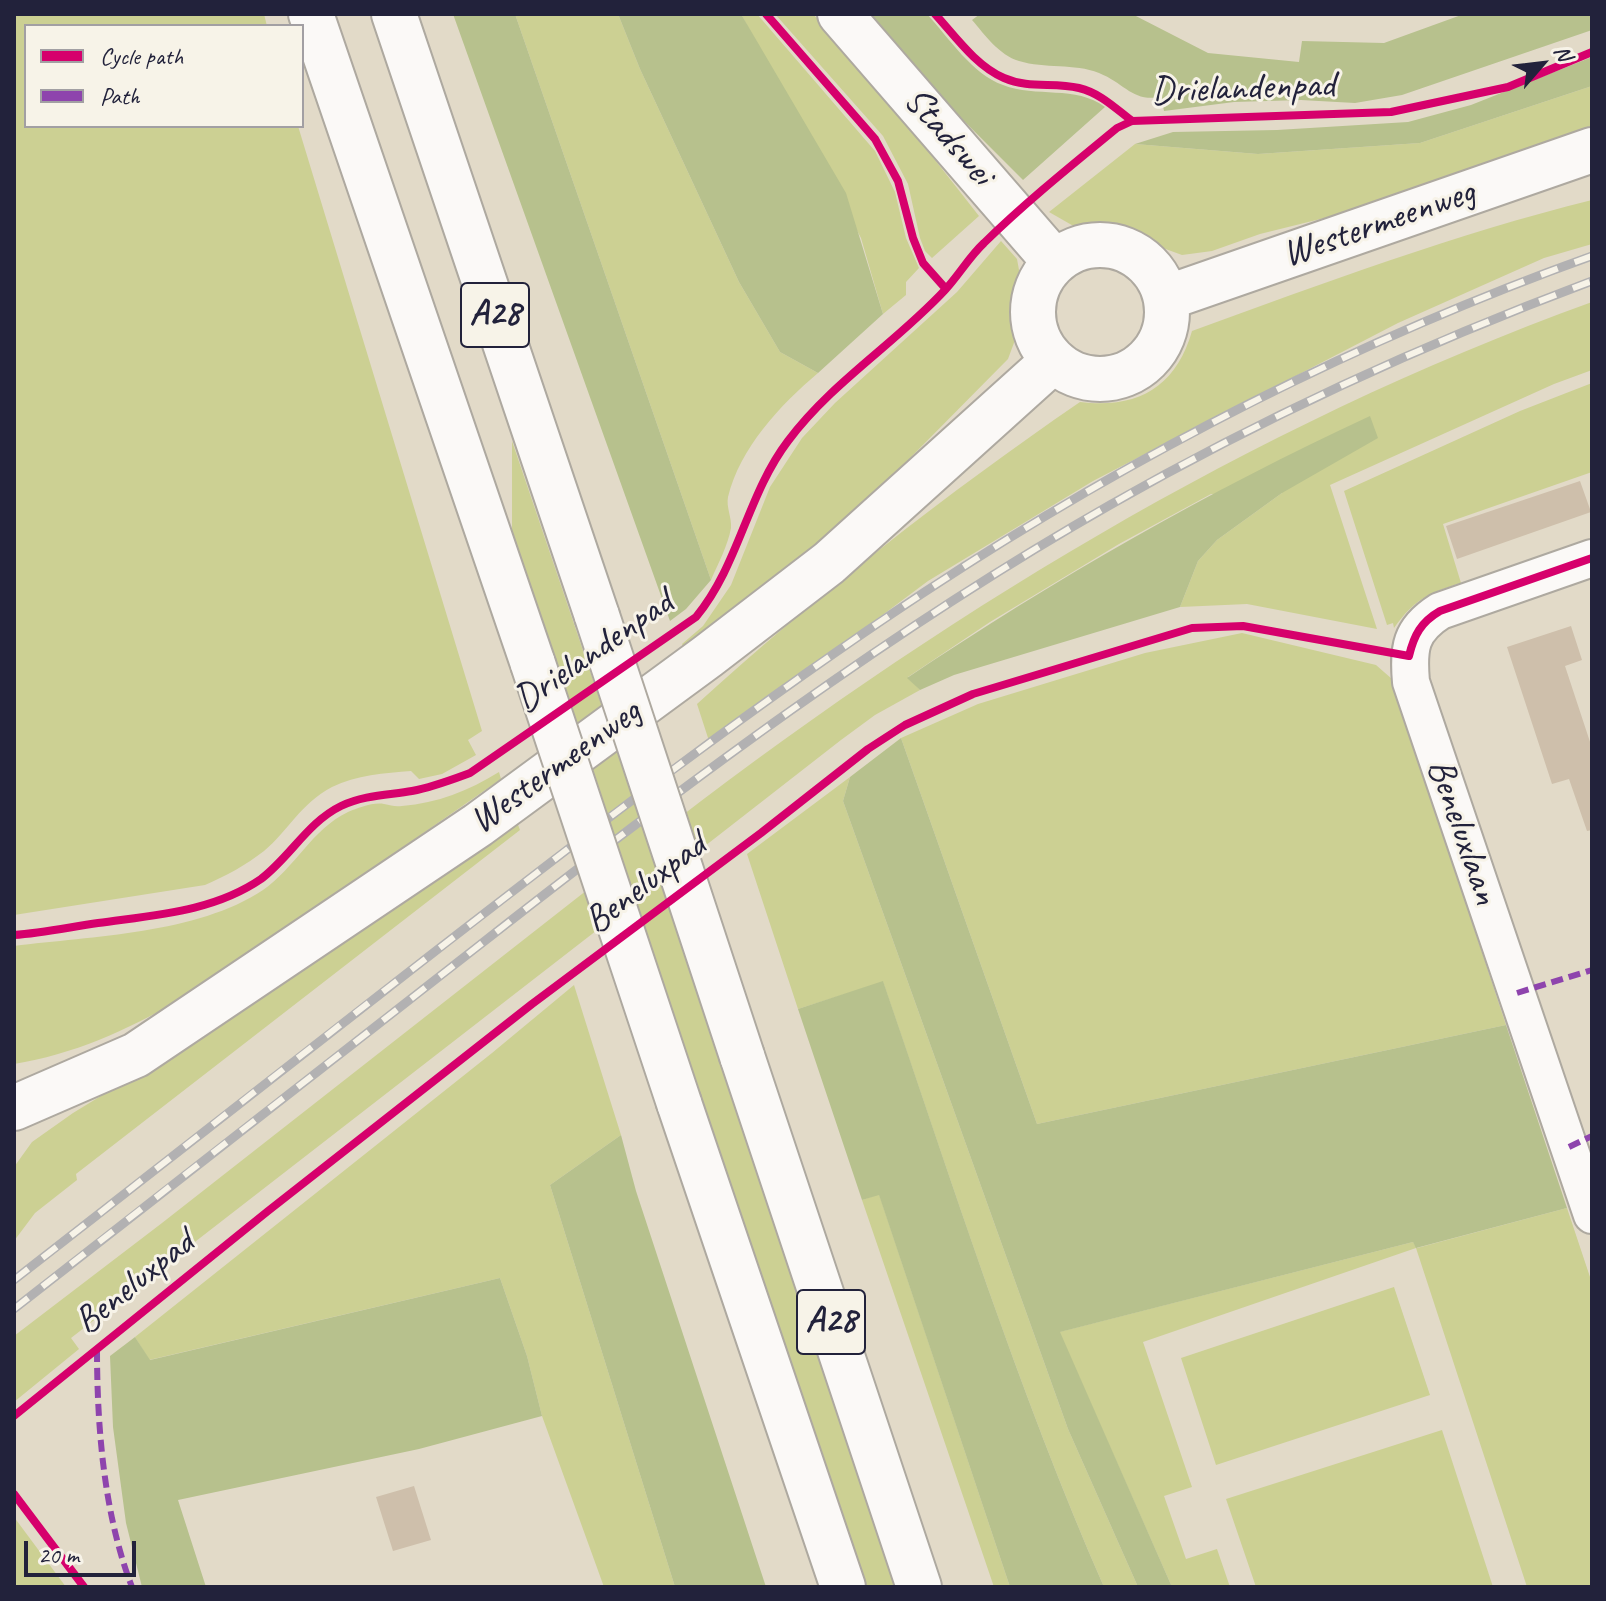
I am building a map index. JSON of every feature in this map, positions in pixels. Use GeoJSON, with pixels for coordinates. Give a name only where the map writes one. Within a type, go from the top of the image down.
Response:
{"type":"FeatureCollection","features":[{"type":"Feature","properties":{"kind":"main road","name":"A28"},"geometry":{"type":"LineString","coordinates":[[311,14],[843,1587]]}},
{"type":"Feature","properties":{"kind":"main road","name":"A28"},"geometry":{"type":"LineString","coordinates":[[394,14],[919,1587]]}},
{"type":"Feature","properties":{"kind":"main road","name":"Stadswei"},"geometry":{"type":"LineString","coordinates":[[840,14],[1055,262]]}},
{"type":"Feature","properties":{"kind":"main road","name":"Westermeenweg"},"geometry":{"type":"LineString","coordinates":[[1166,298],[1592,150]]}},
{"type":"Feature","properties":{"kind":"main road"},"geometry":{"type":"LineString","coordinates":[[1107,245],[1133,253],[1155,272],[1166,298],[1166,322],[1158,346],[1143,364],[1122,376],[1098,380],[1074,374],[1053,361],[1034,330],[1032,311],[1042,276],[1055,262],[1079,248],[1107,245]]}},
{"type":"Feature","properties":{"kind":"main road","name":"Westermeenweg"},"geometry":{"type":"LineString","coordinates":[[14,1108],[136,1055],[478,825],[829,563],[1053,361]]}},
{"type":"Feature","properties":{"kind":"street","name":"Beneluxlaan"},"geometry":{"type":"LineString","coordinates":[[1592,558],[1440,611],[1425,620],[1413,638],[1409,656],[1411,682],[1592,1215]]}},
{"type":"Feature","properties":{"kind":"green space"},"geometry":{"type":"Polygon","coordinates":[[[14,14],[264,14],[266,24],[24,24],[24,128],[299,128],[482,731],[468,740],[476,755],[442,774],[419,779],[411,771],[381,774],[332,787],[311,801],[264,851],[236,870],[205,885],[14,915],[14,14]]]}},
{"type":"Feature","properties":{"kind":"green space"},"geometry":{"type":"Polygon","coordinates":[[[453,14],[515,14],[711,580],[686,609],[670,621],[453,14]]]}},
{"type":"Feature","properties":{"kind":"green space"},"geometry":{"type":"Polygon","coordinates":[[[515,14],[618,14],[640,69],[739,282],[780,352],[818,373],[776,413],[742,461],[728,497],[730,534],[711,580],[515,14]]]}},
{"type":"Feature","properties":{"kind":"green space"},"geometry":{"type":"Polygon","coordinates":[[[618,14],[741,14],[846,193],[883,314],[818,373],[780,352],[739,282],[640,69],[618,14]]]}},
{"type":"Feature","properties":{"kind":"green space"},"geometry":{"type":"Polygon","coordinates":[[[741,14],[757,14],[875,151],[895,192],[906,238],[919,268],[906,282],[906,295],[883,314],[861,238],[741,14]]]}},
{"type":"Feature","properties":{"kind":"green space"},"geometry":{"type":"Polygon","coordinates":[[[775,14],[813,14],[884,95],[979,216],[932,258],[925,251],[920,238],[908,184],[883,136],[775,14]]]}},
{"type":"Feature","properties":{"kind":"green space"},"geometry":{"type":"Polygon","coordinates":[[[865,14],[927,14],[962,54],[992,80],[1016,89],[1081,96],[1105,107],[1023,180],[946,103],[865,14]]]}},
{"type":"Feature","properties":{"kind":"green space"},"geometry":{"type":"Polygon","coordinates":[[[980,14],[1132,14],[1208,53],[1299,62],[1302,41],[1384,43],[1464,14],[1592,14],[1592,30],[1402,95],[1355,103],[1301,100],[1234,102],[1164,111],[1161,97],[1136,95],[1099,73],[1012,58],[993,44],[972,20],[980,14]]]}},
{"type":"Feature","properties":{"kind":"green space"},"geometry":{"type":"Polygon","coordinates":[[[1592,57],[1592,86],[1420,143],[1258,154],[1135,144],[1173,132],[1277,130],[1408,122],[1471,105],[1592,57]]]}},
{"type":"Feature","properties":{"kind":"green space"},"geometry":{"type":"Polygon","coordinates":[[[1592,86],[1592,126],[1433,191],[1260,234],[1212,251],[1182,255],[1119,232],[1077,228],[1049,212],[1135,144],[1258,154],[1420,143],[1592,86]]]}},
{"type":"Feature","properties":{"kind":"green space"},"geometry":{"type":"Polygon","coordinates":[[[1592,200],[1592,244],[1544,258],[1398,323],[1093,481],[928,581],[710,744],[697,704],[789,624],[932,509],[1080,402],[1120,402],[1152,390],[1176,367],[1192,331],[1440,244],[1592,200]]]}},
{"type":"Feature","properties":{"kind":"green space"},"geometry":{"type":"Polygon","coordinates":[[[1001,241],[1017,259],[1021,281],[1018,332],[1008,359],[829,540],[685,651],[682,644],[703,626],[731,585],[770,487],[802,438],[835,403],[957,292],[1001,241]]]}},
{"type":"Feature","properties":{"kind":"green space"},"geometry":{"type":"Polygon","coordinates":[[[1592,302],[1592,370],[1554,384],[1330,485],[1377,629],[1247,604],[1180,607],[1198,561],[1217,540],[1282,493],[1211,494],[1119,544],[990,622],[908,677],[920,690],[875,715],[660,881],[898,1587],[863,1587],[632,903],[71,1338],[79,1349],[14,1402],[14,1336],[619,865],[512,549],[512,441],[648,842],[868,681],[982,606],[1099,535],[1218,469],[1340,407],[1465,352],[1592,302]]]}},
{"type":"Feature","properties":{"kind":"green space"},"geometry":{"type":"Polygon","coordinates":[[[1592,383],[1592,472],[1443,524],[1461,583],[1423,599],[1394,628],[1393,623],[1387,625],[1344,491],[1520,411],[1592,383]]]}},
{"type":"Feature","properties":{"kind":"green space"},"geometry":{"type":"Polygon","coordinates":[[[1370,416],[1378,438],[1282,493],[1217,540],[1198,561],[1180,607],[954,675],[920,690],[907,678],[1133,538],[1250,475],[1370,416]]]}},
{"type":"Feature","properties":{"kind":"green space"},"geometry":{"type":"Polygon","coordinates":[[[1242,633],[1376,665],[1392,679],[1506,1025],[1037,1124],[901,738],[978,704],[1145,653],[1242,633]]]}},
{"type":"Feature","properties":{"kind":"green space"},"geometry":{"type":"Polygon","coordinates":[[[901,738],[1037,1124],[1506,1025],[1567,1208],[1416,1248],[1413,1242],[1060,1332],[1172,1587],[1138,1587],[1068,1429],[843,801],[850,777],[901,738]]]}},
{"type":"Feature","properties":{"kind":"green space"},"geometry":{"type":"Polygon","coordinates":[[[499,772],[501,779],[253,952],[178,1000],[99,1040],[14,1064],[14,946],[143,931],[207,916],[237,905],[263,890],[324,828],[348,812],[375,804],[399,806],[440,799],[499,772]]]}},
{"type":"Feature","properties":{"kind":"green space"},"geometry":{"type":"Polygon","coordinates":[[[850,777],[843,801],[1068,1429],[1138,1587],[1104,1587],[1043,1438],[883,982],[798,1009],[747,854],[850,777]]]}},
{"type":"Feature","properties":{"kind":"green space"},"geometry":{"type":"Polygon","coordinates":[[[515,817],[520,830],[76,1174],[77,1180],[35,1213],[14,1241],[14,1167],[32,1142],[73,1113],[181,1047],[515,817]]]}},
{"type":"Feature","properties":{"kind":"green space"},"geometry":{"type":"Polygon","coordinates":[[[883,981],[1015,1362],[1104,1587],[1010,1587],[879,1195],[862,1200],[798,1009],[883,981]]]}},
{"type":"Feature","properties":{"kind":"green space"},"geometry":{"type":"Polygon","coordinates":[[[574,985],[621,1135],[550,1185],[675,1587],[604,1587],[542,1416],[527,1356],[500,1278],[149,1360],[135,1337],[574,985]]]}},
{"type":"Feature","properties":{"kind":"green space"},"geometry":{"type":"Polygon","coordinates":[[[621,1135],[636,1191],[766,1587],[675,1587],[550,1185],[621,1135]]]}},
{"type":"Feature","properties":{"kind":"green space"},"geometry":{"type":"Polygon","coordinates":[[[879,1194],[1010,1587],[994,1587],[862,1200],[879,1194]]]}},
{"type":"Feature","properties":{"kind":"green space"},"geometry":{"type":"Polygon","coordinates":[[[1567,1208],[1592,1283],[1592,1587],[1527,1587],[1416,1248],[1143,1342],[1192,1487],[1164,1496],[1186,1559],[1217,1549],[1230,1587],[1172,1587],[1059,1332],[1413,1242],[1417,1248],[1567,1208]]]}},
{"type":"Feature","properties":{"kind":"green space"},"geometry":{"type":"Polygon","coordinates":[[[500,1278],[527,1356],[542,1416],[419,1449],[178,1500],[206,1587],[142,1587],[126,1523],[113,1427],[110,1356],[135,1337],[150,1360],[500,1278]]]}},
{"type":"Feature","properties":{"kind":"green space"},"geometry":{"type":"Polygon","coordinates":[[[1394,1287],[1430,1395],[1216,1465],[1181,1358],[1394,1287]]]}},
{"type":"Feature","properties":{"kind":"green space"},"geometry":{"type":"Polygon","coordinates":[[[1442,1430],[1493,1587],[1256,1587],[1226,1499],[1442,1430]]]}},
{"type":"Feature","properties":{"kind":"green space"},"geometry":{"type":"Polygon","coordinates":[[[14,1517],[66,1587],[14,1587],[14,1517]]]}},
{"type":"Feature","properties":{"kind":"building"},"geometry":{"type":"Polygon","coordinates":[[[1580,481],[1591,512],[1457,559],[1446,526],[1580,481]]]}},
{"type":"Feature","properties":{"kind":"building"},"geometry":{"type":"Polygon","coordinates":[[[1571,626],[1582,660],[1565,666],[1592,748],[1592,830],[1587,831],[1569,779],[1552,784],[1507,647],[1571,626]]]}},
{"type":"Feature","properties":{"kind":"building"},"geometry":{"type":"Polygon","coordinates":[[[414,1486],[431,1540],[393,1551],[376,1497],[414,1486]]]}},
{"type":"Feature","properties":{"kind":"railway"},"geometry":{"type":"LineString","coordinates":[[14,1280],[614,814],[736,723],[923,593],[1082,494],[1247,405],[1418,325],[1592,256]]}},
{"type":"Feature","properties":{"kind":"railway"},"geometry":{"type":"LineString","coordinates":[[14,1309],[636,824],[790,711],[947,604],[1110,505],[1286,412],[1407,356],[1592,281]]}},
{"type":"Feature","properties":{"kind":"marked path"},"geometry":{"type":"LineString","coordinates":[[1517,993],[1592,970]]}},
{"type":"Feature","properties":{"kind":"marked path"},"geometry":{"type":"LineString","coordinates":[[1569,1147],[1592,1136]]}},
{"type":"Feature","properties":{"kind":"marked path"},"geometry":{"type":"LineString","coordinates":[[97,1350],[104,1470],[115,1530],[132,1587]]}},
{"type":"Feature","properties":{"kind":"cycle path"},"geometry":{"type":"LineString","coordinates":[[766,14],[875,139],[898,181],[923,263],[946,289]]}},
{"type":"Feature","properties":{"kind":"cycle path"},"geometry":{"type":"LineString","coordinates":[[935,14],[966,50],[994,73],[1023,83],[1087,90],[1132,121]]}},
{"type":"Feature","properties":{"kind":"cycle path","name":"Drielandenpad"},"geometry":{"type":"LineString","coordinates":[[14,935],[162,914],[203,905],[243,890],[261,879],[329,813],[359,800],[420,789],[470,773],[696,617],[723,575],[774,462],[805,420],[926,309],[1000,228],[1117,128],[1132,121],[1391,112],[1508,87],[1592,52]]}},
{"type":"Feature","properties":{"kind":"cycle path","name":"Beneluxpad"},"geometry":{"type":"LineString","coordinates":[[14,1416],[532,1004],[868,749],[905,725],[973,694],[1192,628],[1243,626],[1409,656],[1419,630],[1440,611],[1592,558]]}},
{"type":"Feature","properties":{"kind":"cycle path"},"geometry":{"type":"LineString","coordinates":[[14,1494],[84,1587]]}}]}
